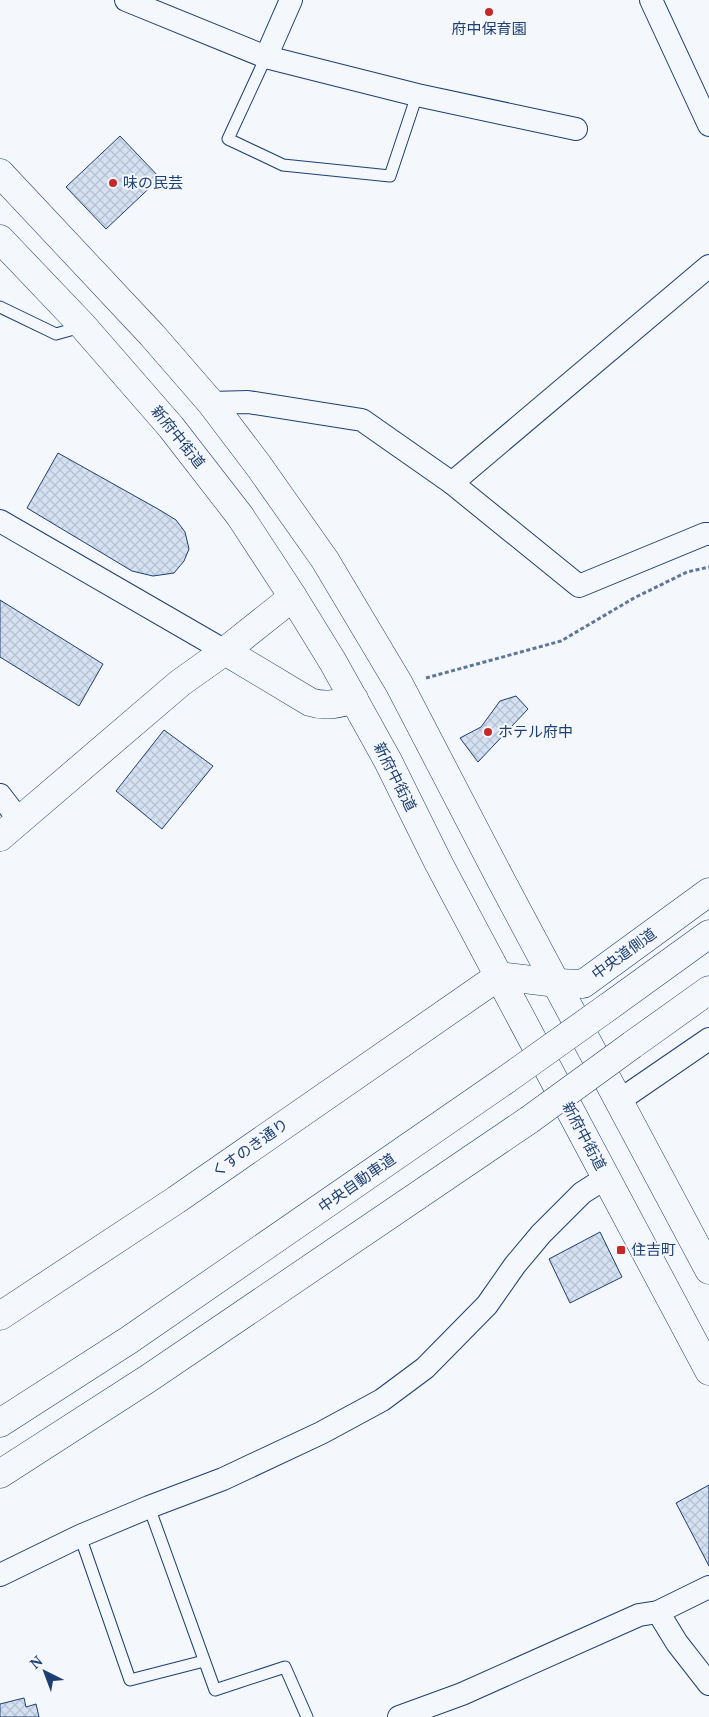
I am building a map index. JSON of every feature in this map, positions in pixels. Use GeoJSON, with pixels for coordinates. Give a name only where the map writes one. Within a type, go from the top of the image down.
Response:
{"type":"FeatureCollection","features":[{"type":"Feature","properties":{"kind":"main road"},"geometry":{"type":"LineString","coordinates":[[0,173],[146,328],[211,403],[258,465],[325,560],[399,684],[502,882],[709,1270]]}},
{"type":"Feature","properties":{"kind":"main road","name":"新府中街道"},"geometry":{"type":"LineString","coordinates":[[0,239],[134,383],[240,516],[294,597],[388,761],[439,864],[709,1371]]}},
{"type":"Feature","properties":{"kind":"main road"},"geometry":{"type":"LineString","coordinates":[[10,829],[180,683],[224,652],[294,597]]}},
{"type":"Feature","properties":{"kind":"main road"},"geometry":{"type":"LineString","coordinates":[[224,652],[310,702],[321,706],[341,704],[354,699]]}},
{"type":"Feature","properties":{"kind":"main road","name":"中央道側道"},"geometry":{"type":"LineString","coordinates":[[498,976],[583,984],[709,892]]}},
{"type":"Feature","properties":{"kind":"main road","name":"中央自動車道"},"geometry":{"type":"LineString","coordinates":[[0,1423],[129,1340],[507,1080],[709,934]]}},
{"type":"Feature","properties":{"kind":"main road","name":"くすのき通り"},"geometry":{"type":"LineString","coordinates":[[0,1316],[176,1200],[498,976]]}},
{"type":"Feature","properties":{"kind":"main road"},"geometry":{"type":"LineString","coordinates":[[0,1474],[148,1378],[529,1120],[709,990]]}},
{"type":"Feature","properties":{"kind":"street"},"geometry":{"type":"LineString","coordinates":[[126,0],[266,57],[417,95],[576,129]]}},
{"type":"Feature","properties":{"kind":"street"},"geometry":{"type":"LineString","coordinates":[[266,57],[291,0]]}},
{"type":"Feature","properties":{"kind":"street"},"geometry":{"type":"LineString","coordinates":[[651,0],[709,125]]}},
{"type":"Feature","properties":{"kind":"street"},"geometry":{"type":"LineString","coordinates":[[452,483],[709,266]]}},
{"type":"Feature","properties":{"kind":"street"},"geometry":{"type":"LineString","coordinates":[[211,403],[248,402],[362,420],[452,483],[579,586],[709,534]]}},
{"type":"Feature","properties":{"kind":"street"},"geometry":{"type":"LineString","coordinates":[[0,521],[224,652]]}},
{"type":"Feature","properties":{"kind":"street"},"geometry":{"type":"LineString","coordinates":[[0,796],[10,829]]}},
{"type":"Feature","properties":{"kind":"street"},"geometry":{"type":"LineString","coordinates":[[620,1100],[709,1038]]}},
{"type":"Feature","properties":{"kind":"street"},"geometry":{"type":"LineString","coordinates":[[0,1575],[80,1536],[223,1479],[320,1433],[382,1400],[426,1368],[487,1305],[515,1265],[541,1234],[582,1193],[607,1177]]}},
{"type":"Feature","properties":{"kind":"street"},"geometry":{"type":"LineString","coordinates":[[399,1717],[433,1711],[462,1694],[638,1615],[658,1612],[709,1587]]}},
{"type":"Feature","properties":{"kind":"street"},"geometry":{"type":"LineString","coordinates":[[658,1612],[677,1643],[709,1684]]}},
{"type":"Feature","properties":{"kind":"lane"},"geometry":{"type":"LineString","coordinates":[[266,57],[228,139],[283,165],[390,176],[417,95]]}},
{"type":"Feature","properties":{"kind":"lane"},"geometry":{"type":"LineString","coordinates":[[0,307],[56,334],[83,326]]}},
{"type":"Feature","properties":{"kind":"lane"},"geometry":{"type":"LineString","coordinates":[[149,1507],[215,1690],[285,1667],[307,1717]]}},
{"type":"Feature","properties":{"kind":"lane"},"geometry":{"type":"LineString","coordinates":[[80,1536],[130,1680],[204,1661]]}},
{"type":"Feature","properties":{"kind":"path"},"geometry":{"type":"LineString","coordinates":[[399,684],[430,678],[560,641],[634,598],[687,572],[709,567]]}},
{"type":"Feature","properties":{"kind":"building","name":"味の民芸"},"geometry":{"type":"Polygon","coordinates":[[[120,136],[160,178],[106,229],[66,187],[120,136]]]}},
{"type":"Feature","properties":{"kind":"building"},"geometry":{"type":"Polygon","coordinates":[[[58,453],[176,520],[185,532],[189,549],[184,561],[174,573],[153,576],[132,571],[27,508],[58,453]]]}},
{"type":"Feature","properties":{"kind":"building"},"geometry":{"type":"Polygon","coordinates":[[[0,600],[103,664],[79,706],[0,657],[0,600]]]}},
{"type":"Feature","properties":{"kind":"building","name":"ホテル府中"},"geometry":{"type":"Polygon","coordinates":[[[516,696],[528,709],[478,762],[460,738],[481,727],[500,701],[516,696]]]}},
{"type":"Feature","properties":{"kind":"building"},"geometry":{"type":"Polygon","coordinates":[[[164,730],[213,766],[162,829],[116,791],[164,730]]]}},
{"type":"Feature","properties":{"kind":"building"},"geometry":{"type":"Polygon","coordinates":[[[600,1232],[622,1277],[570,1303],[549,1259],[600,1232]]]}},
{"type":"Feature","properties":{"kind":"building"},"geometry":{"type":"Polygon","coordinates":[[[709,1485],[709,1566],[676,1503],[709,1485]]]}},
{"type":"Feature","properties":{"kind":"building"},"geometry":{"type":"Polygon","coordinates":[[[24,1698],[26,1707],[36,1704],[39,1717],[0,1717],[0,1704],[24,1698]]]}},
{"type":"Feature","properties":{"kind":"place","name":"府中保育園"},"geometry":{"type":"Point","coordinates":[489,12]}},
{"type":"Feature","properties":{"kind":"place","name":"味の民芸"},"geometry":{"type":"Point","coordinates":[113,183]}},
{"type":"Feature","properties":{"kind":"place","name":"ホテル府中"},"geometry":{"type":"Point","coordinates":[488,732]}},
{"type":"Feature","properties":{"kind":"place","name":"住吉町"},"geometry":{"type":"Point","coordinates":[621,1250]}}]}
